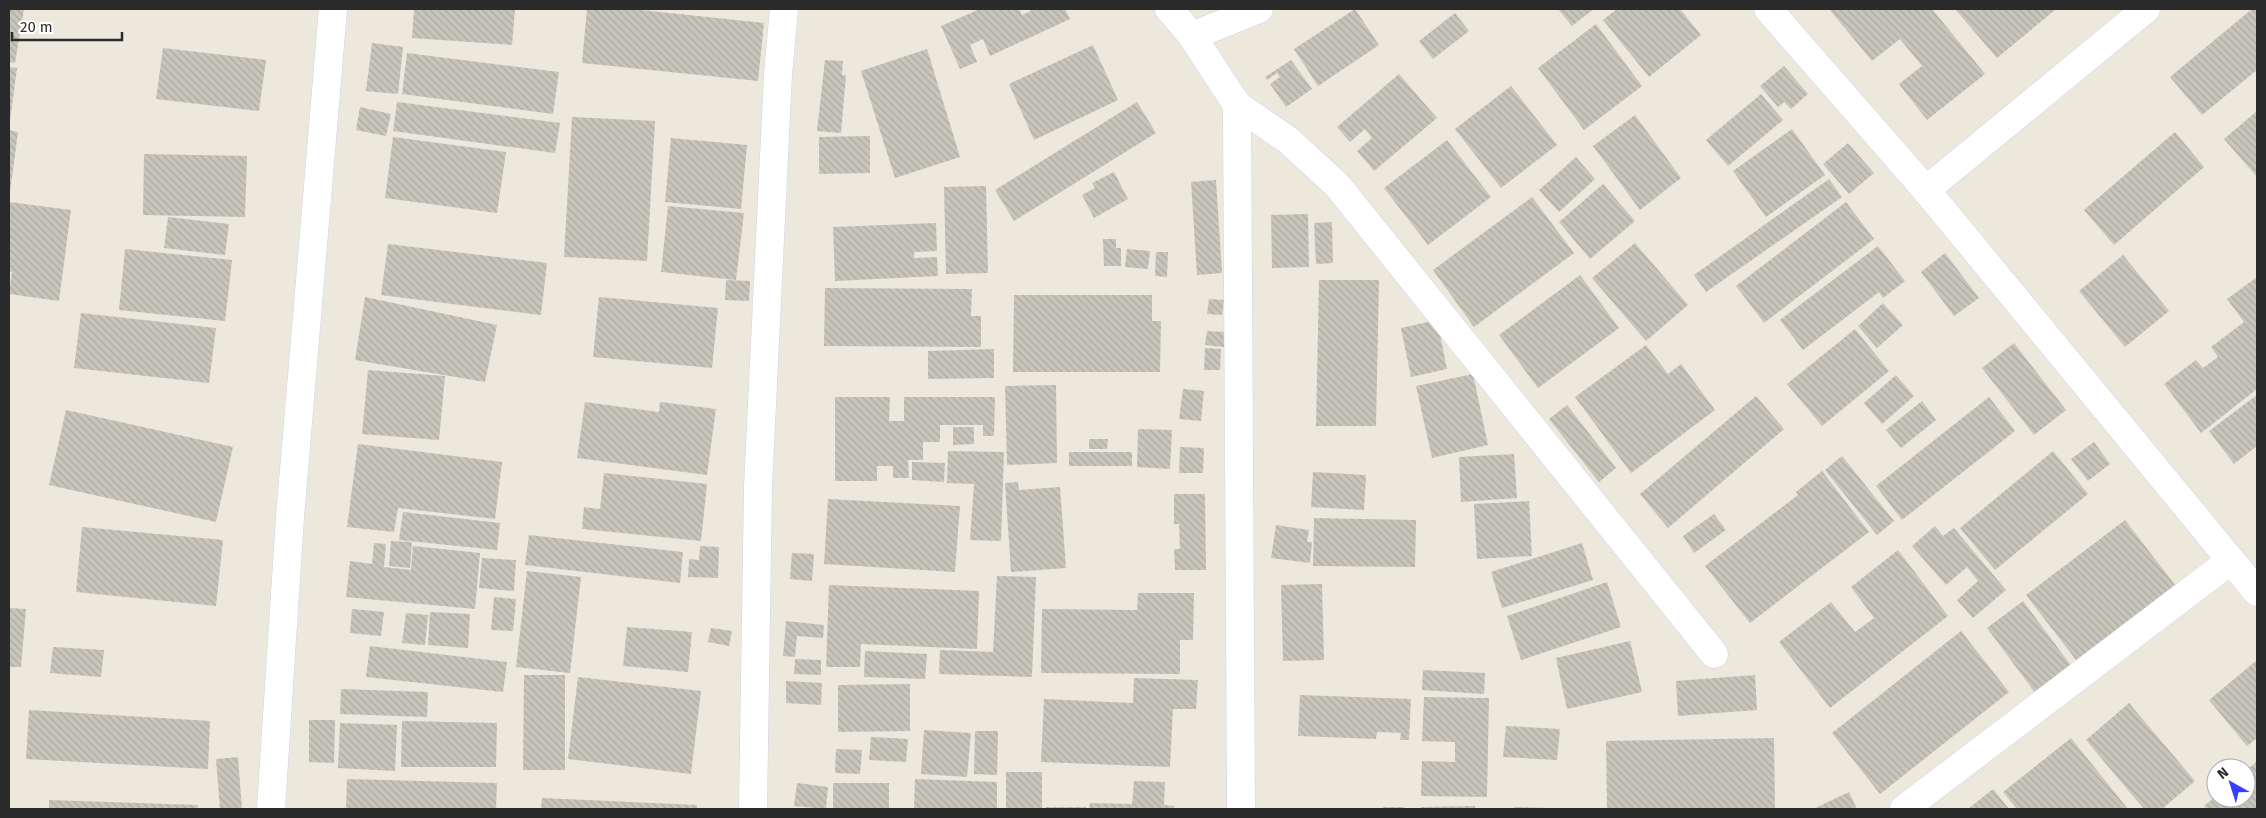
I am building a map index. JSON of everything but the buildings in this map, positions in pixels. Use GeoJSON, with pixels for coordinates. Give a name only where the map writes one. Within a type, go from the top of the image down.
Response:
{"type":"FeatureCollection","features":[{"type":"Feature","properties":{"kind":"street"},"geometry":{"type":"LineString","coordinates":[[270,809],[290,517],[333,9]]}},
{"type":"Feature","properties":{"kind":"street"},"geometry":{"type":"LineString","coordinates":[[752,809],[758,486],[778,74],[784,9]]}},
{"type":"Feature","properties":{"kind":"street"},"geometry":{"type":"LineString","coordinates":[[1169,9],[1192,36],[1237,105],[1288,140],[1337,185],[1714,654]]}},
{"type":"Feature","properties":{"kind":"street"},"geometry":{"type":"LineString","coordinates":[[1192,36],[1259,9]]}},
{"type":"Feature","properties":{"kind":"street"},"geometry":{"type":"LineString","coordinates":[[1768,9],[1926,190],[2257,592]]}},
{"type":"Feature","properties":{"kind":"street"},"geometry":{"type":"LineString","coordinates":[[1926,190],[2146,9]]}},
{"type":"Feature","properties":{"kind":"street"},"geometry":{"type":"LineString","coordinates":[[1237,105],[1241,809]]}},
{"type":"Feature","properties":{"kind":"street"},"geometry":{"type":"LineString","coordinates":[[1904,809],[2230,561]]}}]}
